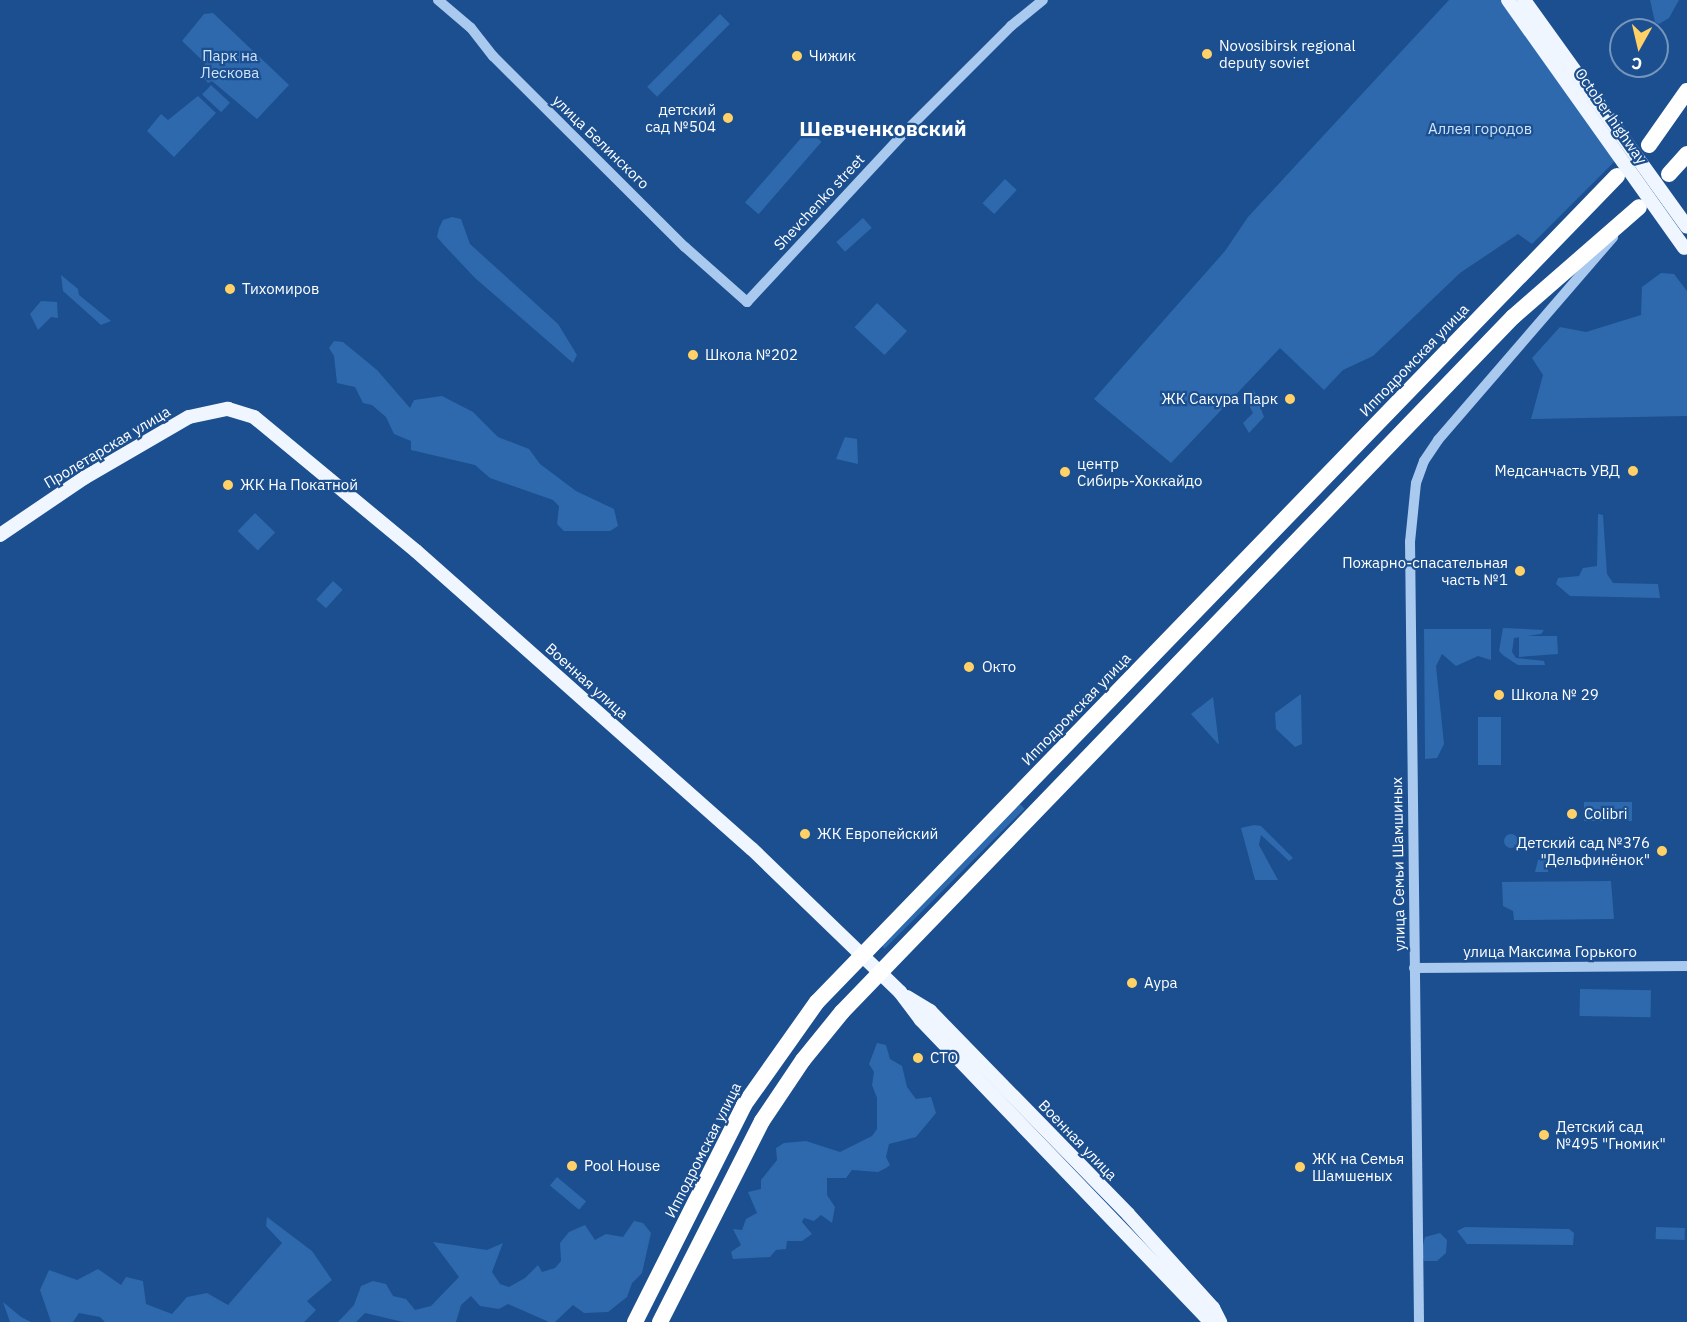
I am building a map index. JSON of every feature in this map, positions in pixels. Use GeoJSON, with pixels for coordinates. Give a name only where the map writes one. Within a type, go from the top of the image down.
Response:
{"type":"FeatureCollection","features":[{"type":"Feature","properties":{"kind":"highway"},"geometry":{"type":"LineString","coordinates":[[1649,145],[1687,91]]}},
{"type":"Feature","properties":{"kind":"highway"},"geometry":{"type":"LineString","coordinates":[[1669,174],[1687,154]]}},
{"type":"Feature","properties":{"kind":"highway","name":"Ипподромская улица"},"geometry":{"type":"LineString","coordinates":[[635,1322],[730,1133],[776,1057],[817,1002],[1617,176]]}},
{"type":"Feature","properties":{"kind":"highway"},"geometry":{"type":"LineString","coordinates":[[660,1322],[751,1142],[802,1060],[880,972],[1513,317],[1638,207]]}},
{"type":"Feature","properties":{"kind":"highway"},"geometry":{"type":"LineString","coordinates":[[730,1133],[747,1132],[751,1142]]}},
{"type":"Feature","properties":{"kind":"main road","name":"October highway"},"geometry":{"type":"LineString","coordinates":[[1508,0],[1686,250]]}},
{"type":"Feature","properties":{"kind":"main road"},"geometry":{"type":"LineString","coordinates":[[1524,0],[1687,227]]}},
{"type":"Feature","properties":{"kind":"main road","name":"Пролетарская улица"},"geometry":{"type":"LineString","coordinates":[[0,535],[129,450],[189,417],[213,409],[238,411]]}},
{"type":"Feature","properties":{"kind":"main road","name":"Военная улица"},"geometry":{"type":"LineString","coordinates":[[238,411],[268,426],[416,551],[752,849],[900,992],[921,1020],[999,1090],[1205,1316],[1218,1322]]}},
{"type":"Feature","properties":{"kind":"street","name":"улица Белинского"},"geometry":{"type":"LineString","coordinates":[[438,0],[471,28],[518,81],[685,247],[747,302]]}},
{"type":"Feature","properties":{"kind":"street","name":"Shevchenko street"},"geometry":{"type":"LineString","coordinates":[[747,302],[905,132],[1043,0]]}},
{"type":"Feature","properties":{"kind":"street","name":"улица Семьи Шамшиных"},"geometry":{"type":"LineString","coordinates":[[1419,1322],[1411,515],[1424,461],[1638,207]]}},
{"type":"Feature","properties":{"kind":"street","name":"улица Максима Горького"},"geometry":{"type":"LineString","coordinates":[[1414,968],[1687,966]]}},
{"type":"Feature","properties":{"kind":"green space","name":"Аллея городов"},"geometry":{"type":"Polygon","coordinates":[[[1449,0],[1524,0],[1627,149],[1532,244],[1518,234],[1460,273],[1373,356],[1343,370],[1324,390],[1280,348],[1171,463],[1094,399],[1225,251],[1248,217],[1449,0]]]}},
{"type":"Feature","properties":{"kind":"green space"},"geometry":{"type":"Polygon","coordinates":[[[1650,0],[1679,0],[1669,18],[1654,18],[1650,0]]]}},
{"type":"Feature","properties":{"kind":"green space","name":"Парк на Лескова"},"geometry":{"type":"Polygon","coordinates":[[[213,13],[289,85],[257,119],[212,81],[208,83],[203,77],[205,63],[182,41],[204,14],[213,13]]]}},
{"type":"Feature","properties":{"kind":"green space"},"geometry":{"type":"Polygon","coordinates":[[[720,14],[730,24],[657,97],[647,87],[720,14]]]}},
{"type":"Feature","properties":{"kind":"green space"},"geometry":{"type":"Polygon","coordinates":[[[211,85],[230,103],[221,112],[202,95],[211,85]]]}},
{"type":"Feature","properties":{"kind":"green space"},"geometry":{"type":"Polygon","coordinates":[[[198,96],[216,113],[174,157],[147,131],[161,114],[168,120],[198,96]]]}},
{"type":"Feature","properties":{"kind":"green space"},"geometry":{"type":"Polygon","coordinates":[[[808,130],[822,142],[759,214],[745,202],[808,130]]]}},
{"type":"Feature","properties":{"kind":"green space"},"geometry":{"type":"Polygon","coordinates":[[[1005,179],[1017,190],[994,214],[982,203],[1005,179]]]}},
{"type":"Feature","properties":{"kind":"green space"},"geometry":{"type":"Polygon","coordinates":[[[452,217],[461,219],[470,244],[558,324],[577,355],[573,363],[475,278],[437,237],[443,220],[452,217]]]}},
{"type":"Feature","properties":{"kind":"green space"},"geometry":{"type":"Polygon","coordinates":[[[863,218],[872,228],[845,252],[836,242],[863,218]]]}},
{"type":"Feature","properties":{"kind":"green space"},"geometry":{"type":"Polygon","coordinates":[[[1661,273],[1674,274],[1687,291],[1687,416],[1531,419],[1543,375],[1532,358],[1560,327],[1586,332],[1641,315],[1642,287],[1661,273]]]}},
{"type":"Feature","properties":{"kind":"green space"},"geometry":{"type":"Polygon","coordinates":[[[61,275],[78,289],[79,295],[111,321],[101,325],[63,291],[61,275]]]}},
{"type":"Feature","properties":{"kind":"green space"},"geometry":{"type":"Polygon","coordinates":[[[41,301],[57,302],[58,318],[51,317],[38,330],[30,314],[41,301]]]}},
{"type":"Feature","properties":{"kind":"green space"},"geometry":{"type":"Polygon","coordinates":[[[877,303],[907,331],[884,355],[854,327],[877,303]]]}},
{"type":"Feature","properties":{"kind":"green space"},"geometry":{"type":"Polygon","coordinates":[[[334,341],[343,342],[377,370],[410,408],[414,400],[442,396],[473,412],[498,437],[529,449],[540,464],[576,491],[614,509],[618,526],[610,531],[564,531],[557,524],[559,506],[553,500],[490,478],[475,465],[411,450],[411,441],[394,434],[386,417],[372,405],[363,403],[355,387],[337,383],[334,356],[329,348],[334,341]]]}},
{"type":"Feature","properties":{"kind":"green space"},"geometry":{"type":"Polygon","coordinates":[[[1254,390],[1264,417],[1249,433],[1243,423],[1253,413],[1244,396],[1254,390]]]}},
{"type":"Feature","properties":{"kind":"green space"},"geometry":{"type":"Polygon","coordinates":[[[845,437],[857,439],[858,464],[836,459],[845,437]]]}},
{"type":"Feature","properties":{"kind":"green space"},"geometry":{"type":"Polygon","coordinates":[[[255,513],[275,532],[258,550],[238,531],[255,513]]]}},
{"type":"Feature","properties":{"kind":"green space"},"geometry":{"type":"Polygon","coordinates":[[[1598,514],[1603,515],[1607,574],[1613,583],[1658,584],[1660,598],[1570,596],[1556,584],[1558,578],[1579,576],[1583,568],[1597,566],[1598,514]]]}},
{"type":"Feature","properties":{"kind":"green space"},"geometry":{"type":"Polygon","coordinates":[[[333,581],[343,590],[326,608],[316,600],[333,581]]]}},
{"type":"Feature","properties":{"kind":"green space"},"geometry":{"type":"Polygon","coordinates":[[[1503,628],[1544,630],[1541,634],[1514,638],[1512,652],[1516,658],[1544,661],[1545,665],[1518,665],[1504,656],[1499,651],[1503,628]]]}},
{"type":"Feature","properties":{"kind":"green space"},"geometry":{"type":"Polygon","coordinates":[[[1424,629],[1491,629],[1491,660],[1478,656],[1456,666],[1442,654],[1436,666],[1444,744],[1437,758],[1425,759],[1424,629]]]}},
{"type":"Feature","properties":{"kind":"green space"},"geometry":{"type":"Polygon","coordinates":[[[1519,636],[1557,636],[1558,654],[1519,657],[1519,636]]]}},
{"type":"Feature","properties":{"kind":"green space"},"geometry":{"type":"Polygon","coordinates":[[[1301,694],[1302,744],[1295,747],[1276,729],[1275,713],[1301,694]]]}},
{"type":"Feature","properties":{"kind":"green space"},"geometry":{"type":"Polygon","coordinates":[[[1213,697],[1219,745],[1191,714],[1213,697]]]}},
{"type":"Feature","properties":{"kind":"green space"},"geometry":{"type":"Polygon","coordinates":[[[1478,717],[1501,717],[1501,765],[1478,765],[1478,717]]]}},
{"type":"Feature","properties":{"kind":"green space"},"geometry":{"type":"Polygon","coordinates":[[[1584,802],[1632,802],[1632,821],[1584,821],[1584,802]]]}},
{"type":"Feature","properties":{"kind":"green space"},"geometry":{"type":"Polygon","coordinates":[[[1019,803],[1025,809],[885,949],[879,943],[1019,803]]]}},
{"type":"Feature","properties":{"kind":"green space"},"geometry":{"type":"Polygon","coordinates":[[[1261,826],[1293,858],[1289,861],[1261,835],[1259,845],[1278,880],[1255,880],[1241,828],[1261,826]]]}},
{"type":"Feature","properties":{"kind":"green space"},"geometry":{"type":"Polygon","coordinates":[[[1508,834],[1514,834],[1518,841],[1514,848],[1508,848],[1504,844],[1504,838],[1508,834]]]}},
{"type":"Feature","properties":{"kind":"green space"},"geometry":{"type":"Polygon","coordinates":[[[1548,856],[1548,872],[1535,872],[1538,860],[1548,856]]]}},
{"type":"Feature","properties":{"kind":"green space"},"geometry":{"type":"Polygon","coordinates":[[[1611,881],[1614,919],[1514,920],[1513,911],[1503,906],[1502,882],[1611,881]]]}},
{"type":"Feature","properties":{"kind":"green space"},"geometry":{"type":"Polygon","coordinates":[[[1580,989],[1651,990],[1651,1017],[1580,1016],[1580,989]]]}},
{"type":"Feature","properties":{"kind":"green space"},"geometry":{"type":"Polygon","coordinates":[[[877,1043],[886,1045],[890,1059],[902,1066],[907,1087],[916,1099],[931,1097],[936,1113],[916,1137],[889,1144],[886,1157],[890,1165],[886,1168],[878,1172],[852,1170],[846,1178],[827,1178],[827,1195],[835,1207],[832,1223],[821,1215],[814,1221],[804,1218],[802,1222],[812,1234],[802,1241],[787,1241],[786,1249],[776,1250],[770,1257],[733,1259],[731,1252],[741,1245],[733,1229],[742,1230],[746,1219],[757,1213],[748,1192],[761,1189],[761,1180],[777,1160],[776,1148],[784,1143],[806,1141],[840,1152],[872,1136],[877,1129],[877,1098],[872,1085],[874,1072],[869,1064],[877,1043]]]}},
{"type":"Feature","properties":{"kind":"green space"},"geometry":{"type":"Polygon","coordinates":[[[557,1177],[586,1201],[579,1210],[550,1185],[557,1177]]]}},
{"type":"Feature","properties":{"kind":"green space"},"geometry":{"type":"Polygon","coordinates":[[[267,1217],[312,1251],[332,1280],[307,1301],[316,1310],[304,1322],[105,1322],[100,1317],[79,1313],[73,1322],[51,1322],[40,1290],[49,1270],[77,1280],[98,1269],[121,1285],[126,1277],[143,1281],[146,1304],[172,1314],[187,1297],[207,1293],[228,1305],[282,1243],[266,1226],[267,1217]]]}},
{"type":"Feature","properties":{"kind":"green space"},"geometry":{"type":"Polygon","coordinates":[[[634,1221],[643,1223],[651,1233],[642,1273],[632,1283],[627,1297],[608,1312],[584,1313],[573,1305],[555,1322],[549,1322],[508,1304],[499,1309],[480,1306],[471,1296],[461,1305],[456,1322],[403,1322],[365,1313],[356,1322],[338,1322],[354,1305],[361,1286],[373,1281],[386,1284],[393,1296],[406,1299],[415,1310],[431,1306],[459,1277],[433,1242],[487,1250],[503,1243],[492,1272],[500,1284],[509,1287],[525,1278],[538,1265],[542,1272],[555,1268],[561,1261],[560,1243],[569,1232],[585,1225],[595,1240],[606,1234],[623,1237],[634,1221]]]}},
{"type":"Feature","properties":{"kind":"green space"},"geometry":{"type":"Polygon","coordinates":[[[1465,1227],[1569,1229],[1574,1233],[1573,1245],[1467,1244],[1457,1231],[1465,1227]]]}},
{"type":"Feature","properties":{"kind":"green space"},"geometry":{"type":"Polygon","coordinates":[[[1656,1227],[1685,1228],[1685,1240],[1656,1239],[1656,1227]]]}},
{"type":"Feature","properties":{"kind":"green space"},"geometry":{"type":"Polygon","coordinates":[[[1440,1233],[1447,1240],[1446,1253],[1437,1261],[1424,1261],[1421,1253],[1425,1237],[1440,1233]]]}},
{"type":"Feature","properties":{"kind":"green space"},"geometry":{"type":"Polygon","coordinates":[[[3,1302],[21,1317],[31,1322],[10,1322],[3,1302]]]}},
{"type":"Feature","properties":{"kind":"place","name":"Novosibirsk regional deputy soviet"},"geometry":{"type":"Point","coordinates":[1207,54]}},
{"type":"Feature","properties":{"kind":"place","name":"Чижик"},"geometry":{"type":"Point","coordinates":[797,56]}},
{"type":"Feature","properties":{"kind":"place","name":"детский сад №504"},"geometry":{"type":"Point","coordinates":[728,118]}},
{"type":"Feature","properties":{"kind":"place","name":"Тихомиров"},"geometry":{"type":"Point","coordinates":[230,289]}},
{"type":"Feature","properties":{"kind":"place","name":"Школа №202"},"geometry":{"type":"Point","coordinates":[693,355]}},
{"type":"Feature","properties":{"kind":"place","name":"ЖК Сакура Парк"},"geometry":{"type":"Point","coordinates":[1290,399]}},
{"type":"Feature","properties":{"kind":"place","name":"Медсанчасть УВД"},"geometry":{"type":"Point","coordinates":[1633,471]}},
{"type":"Feature","properties":{"kind":"place","name":"центр Сибирь-Хоккайдо"},"geometry":{"type":"Point","coordinates":[1065,472]}},
{"type":"Feature","properties":{"kind":"place","name":"ЖК На Покатной"},"geometry":{"type":"Point","coordinates":[228,485]}},
{"type":"Feature","properties":{"kind":"place","name":"Пожарно-спасательная часть №1"},"geometry":{"type":"Point","coordinates":[1520,571]}},
{"type":"Feature","properties":{"kind":"place","name":"Окто"},"geometry":{"type":"Point","coordinates":[969,667]}},
{"type":"Feature","properties":{"kind":"place","name":"Школа № 29"},"geometry":{"type":"Point","coordinates":[1499,695]}},
{"type":"Feature","properties":{"kind":"place","name":"Colibri"},"geometry":{"type":"Point","coordinates":[1572,814]}},
{"type":"Feature","properties":{"kind":"place","name":"ЖК Европейский"},"geometry":{"type":"Point","coordinates":[805,834]}},
{"type":"Feature","properties":{"kind":"place","name":"Детский сад №376 \"Дельфинёнок\""},"geometry":{"type":"Point","coordinates":[1662,851]}},
{"type":"Feature","properties":{"kind":"place","name":"Аура"},"geometry":{"type":"Point","coordinates":[1132,983]}},
{"type":"Feature","properties":{"kind":"place","name":"СТО"},"geometry":{"type":"Point","coordinates":[918,1058]}},
{"type":"Feature","properties":{"kind":"place","name":"Детский сад №495 \"Гномик\""},"geometry":{"type":"Point","coordinates":[1544,1135]}},
{"type":"Feature","properties":{"kind":"place","name":"Pool House"},"geometry":{"type":"Point","coordinates":[572,1166]}},
{"type":"Feature","properties":{"kind":"place","name":"ЖК на Семья Шамшеных"},"geometry":{"type":"Point","coordinates":[1300,1167]}},
{"type":"Feature","properties":{"kind":"district","name":"Шевченковский"},"geometry":{"type":"Point","coordinates":[883,128]}}]}
